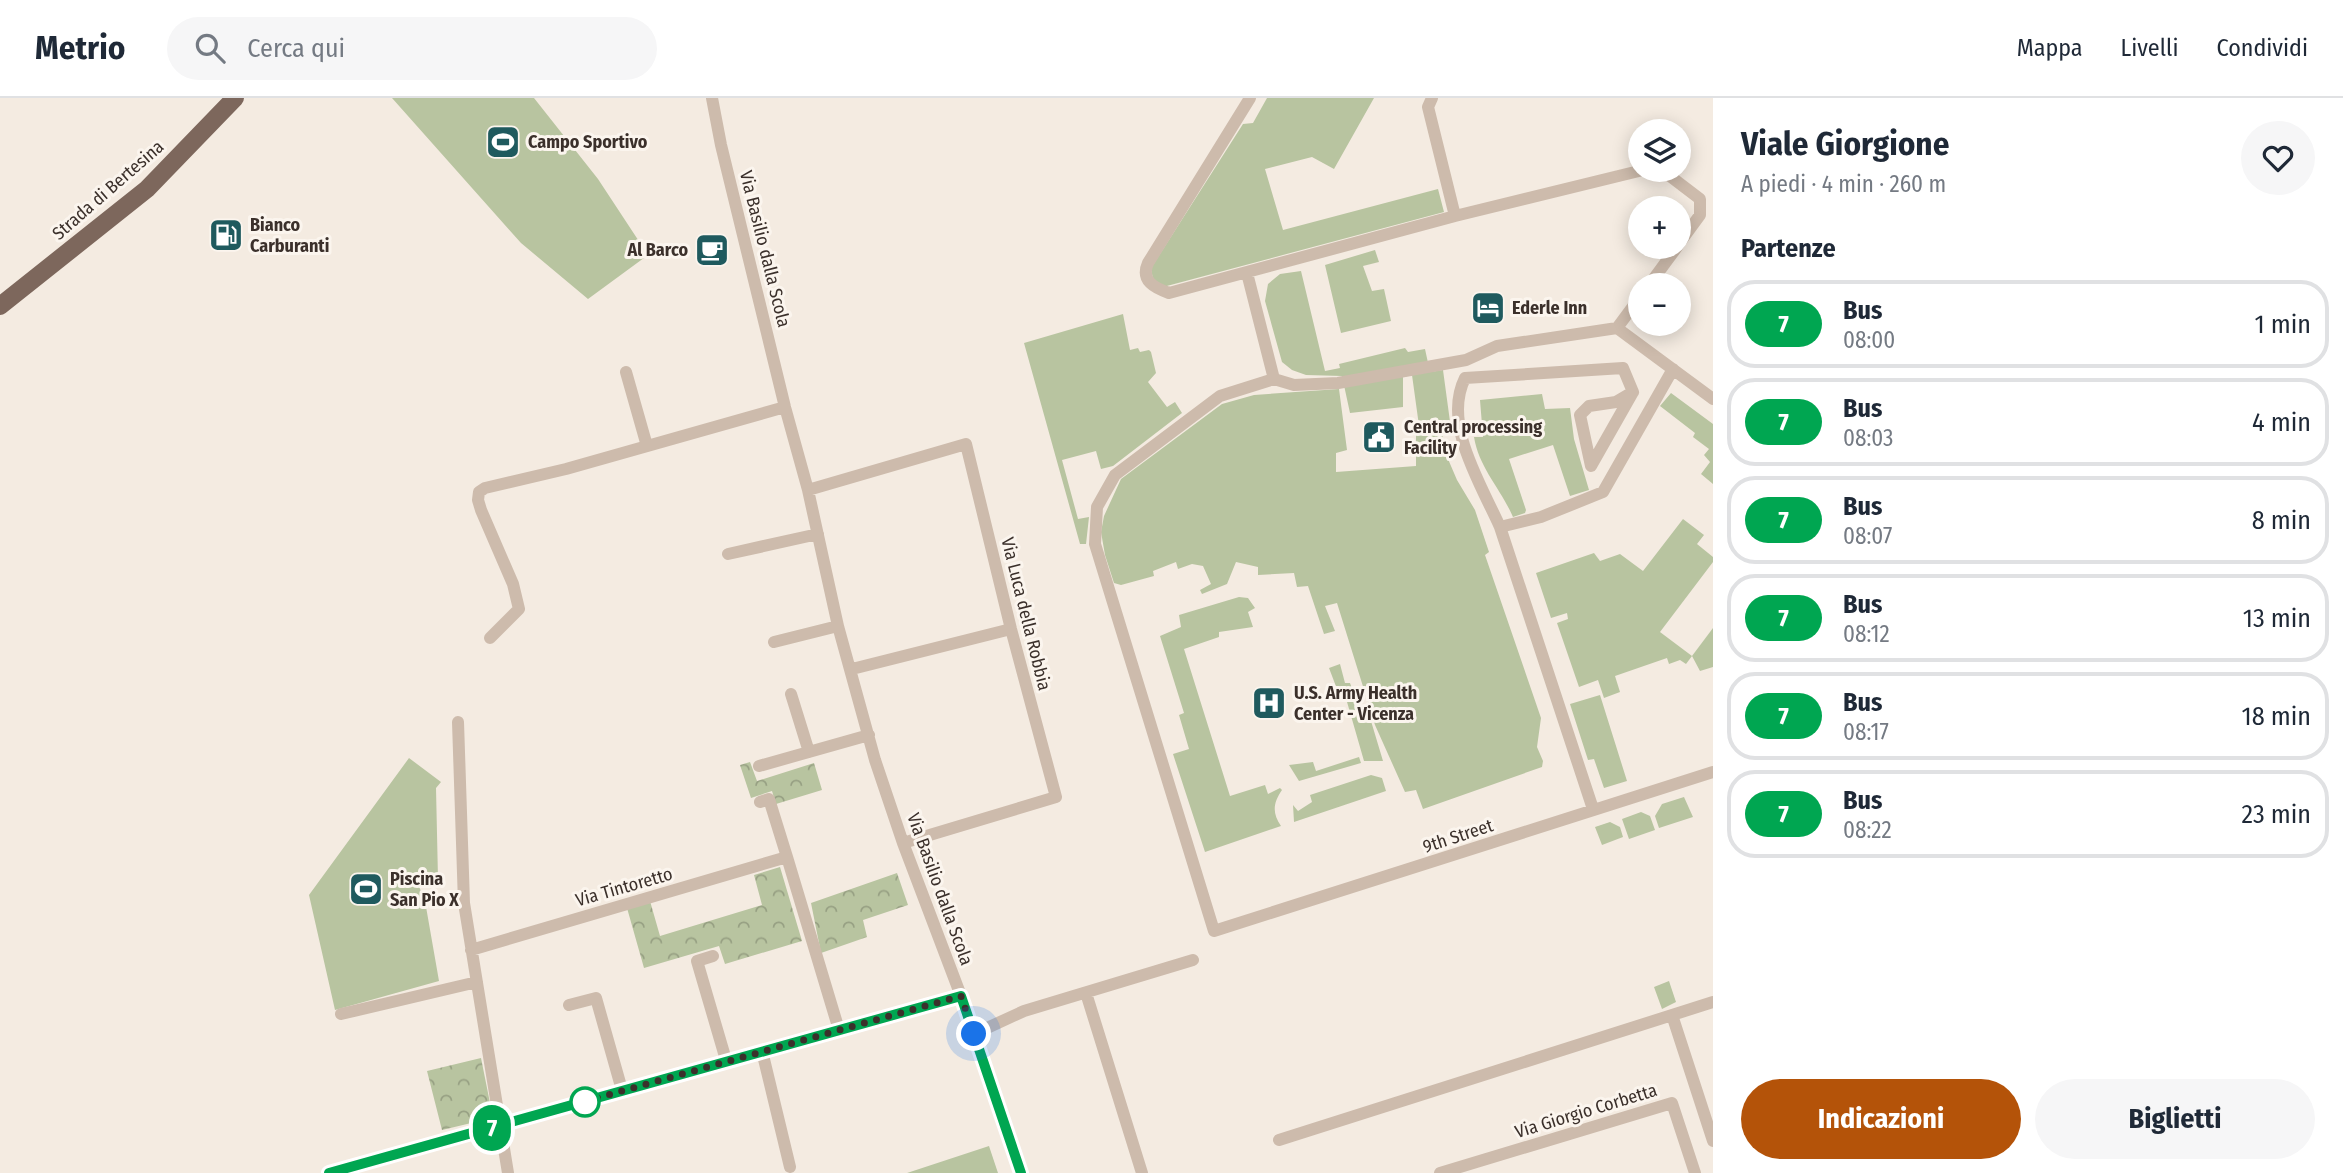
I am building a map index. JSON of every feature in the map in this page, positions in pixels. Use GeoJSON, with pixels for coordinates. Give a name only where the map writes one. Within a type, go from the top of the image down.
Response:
{"type":"FeatureCollection","features":[{"type":"Feature","properties":{"kind":"main road","name":"Strada di Bertesina"},"geometry":{"type":"LineString","coordinates":[[0,306],[147,188],[235,98]]}},
{"type":"Feature","properties":{"kind":"street","name":"Via Basilio dalla Scola"},"geometry":{"type":"LineString","coordinates":[[712,98],[785,407],[808,490],[838,626],[869,735],[903,843],[961,996],[1021,1173]]}},
{"type":"Feature","properties":{"kind":"street"},"geometry":{"type":"LineString","coordinates":[[1250,98],[1145,270],[1148,282],[1155,288],[1169,293],[1455,216],[1628,174]]}},
{"type":"Feature","properties":{"kind":"street"},"geometry":{"type":"LineString","coordinates":[[1432,98],[1428,107],[1455,216]]}},
{"type":"Feature","properties":{"kind":"street"},"geometry":{"type":"LineString","coordinates":[[1678,182],[1700,199],[1700,215],[1691,228]]}},
{"type":"Feature","properties":{"kind":"street"},"geometry":{"type":"LineString","coordinates":[[1247,272],[1274,379],[1294,385],[1338,383],[1466,360],[1497,346],[1617,328],[1628,314]]}},
{"type":"Feature","properties":{"kind":"street"},"geometry":{"type":"LineString","coordinates":[[1617,328],[1713,399]]}},
{"type":"Feature","properties":{"kind":"street"},"geometry":{"type":"LineString","coordinates":[[1466,360],[1465,378],[1458,401],[1460,436],[1500,527],[1593,809]]}},
{"type":"Feature","properties":{"kind":"street"},"geometry":{"type":"LineString","coordinates":[[1465,378],[1623,368],[1633,392]]}},
{"type":"Feature","properties":{"kind":"street"},"geometry":{"type":"LineString","coordinates":[[1500,527],[1541,517],[1603,492],[1673,369]]}},
{"type":"Feature","properties":{"kind":"street"},"geometry":{"type":"LineString","coordinates":[[626,372],[647,446]]}},
{"type":"Feature","properties":{"kind":"street","name":"9th Street"},"geometry":{"type":"LineString","coordinates":[[1274,379],[1220,396],[1115,475],[1097,506],[1095,544],[1214,931],[1432,864],[1593,809],[1713,772]]}},
{"type":"Feature","properties":{"kind":"street"},"geometry":{"type":"LineString","coordinates":[[1633,392],[1591,466],[1580,415],[1589,406],[1616,402],[1633,392]]}},
{"type":"Feature","properties":{"kind":"street"},"geometry":{"type":"LineString","coordinates":[[490,638],[519,609],[513,584],[481,510],[479,492],[485,488],[566,469],[785,407]]}},
{"type":"Feature","properties":{"kind":"street","name":"Via Luca della Robbia"},"geometry":{"type":"LineString","coordinates":[[808,490],[966,444],[1056,797],[903,843]]}},
{"type":"Feature","properties":{"kind":"street"},"geometry":{"type":"LineString","coordinates":[[729,554],[818,534]]}},
{"type":"Feature","properties":{"kind":"street"},"geometry":{"type":"LineString","coordinates":[[774,642],[838,626]]}},
{"type":"Feature","properties":{"kind":"street"},"geometry":{"type":"LineString","coordinates":[[852,669],[1011,629]]}},
{"type":"Feature","properties":{"kind":"street"},"geometry":{"type":"LineString","coordinates":[[792,694],[808,752]]}},
{"type":"Feature","properties":{"kind":"street"},"geometry":{"type":"LineString","coordinates":[[458,722],[464,904],[508,1173]]}},
{"type":"Feature","properties":{"kind":"street"},"geometry":{"type":"LineString","coordinates":[[759,766],[869,735]]}},
{"type":"Feature","properties":{"kind":"street"},"geometry":{"type":"LineString","coordinates":[[760,802],[769,799],[839,1030]]}},
{"type":"Feature","properties":{"kind":"street","name":"Via Tintoretto"},"geometry":{"type":"LineString","coordinates":[[471,950],[787,858]]}},
{"type":"Feature","properties":{"kind":"street"},"geometry":{"type":"LineString","coordinates":[[713,956],[697,961],[726,1060]]}},
{"type":"Feature","properties":{"kind":"street"},"geometry":{"type":"LineString","coordinates":[[974,1034],[1024,1011],[1192,960]]}},
{"type":"Feature","properties":{"kind":"street"},"geometry":{"type":"LineString","coordinates":[[341,1014],[477,982]]}},
{"type":"Feature","properties":{"kind":"street"},"geometry":{"type":"LineString","coordinates":[[1086,993],[1142,1173]]}},
{"type":"Feature","properties":{"kind":"street"},"geometry":{"type":"LineString","coordinates":[[330,1173],[961,996]]}},
{"type":"Feature","properties":{"kind":"street"},"geometry":{"type":"LineString","coordinates":[[569,1005],[596,998],[622,1090]]}},
{"type":"Feature","properties":{"kind":"street"},"geometry":{"type":"LineString","coordinates":[[1279,1140],[1713,1002]]}},
{"type":"Feature","properties":{"kind":"street"},"geometry":{"type":"LineString","coordinates":[[1672,1015],[1713,1141]]}},
{"type":"Feature","properties":{"kind":"street"},"geometry":{"type":"LineString","coordinates":[[762,1051],[790,1167]]}},
{"type":"Feature","properties":{"kind":"street","name":"Via Giorgio Corbetta"},"geometry":{"type":"LineString","coordinates":[[1440,1173],[1672,1103],[1695,1173]]}},
{"type":"Feature","properties":{"kind":"green space"},"geometry":{"type":"Polygon","coordinates":[[[392,98],[534,98],[598,179],[648,255],[588,299],[521,243],[392,98]]]}},
{"type":"Feature","properties":{"kind":"green space"},"geometry":{"type":"Polygon","coordinates":[[[1267,98],[1374,98],[1334,169],[1312,157],[1265,169],[1283,230],[1438,189],[1444,212],[1163,287],[1153,280],[1151,268],[1243,124],[1253,123],[1267,98]]]}},
{"type":"Feature","properties":{"kind":"green space"},"geometry":{"type":"Polygon","coordinates":[[[1375,250],[1379,262],[1363,266],[1372,291],[1384,289],[1391,321],[1341,333],[1325,265],[1375,250]]]}},
{"type":"Feature","properties":{"kind":"green space"},"geometry":{"type":"Polygon","coordinates":[[[1301,271],[1325,371],[1340,368],[1339,364],[1405,348],[1408,352],[1425,349],[1430,372],[1443,370],[1451,429],[1420,433],[1412,375],[1403,377],[1403,407],[1350,413],[1342,376],[1306,375],[1292,370],[1282,362],[1265,301],[1268,284],[1280,274],[1301,271]]]}},
{"type":"Feature","properties":{"kind":"green space"},"geometry":{"type":"Polygon","coordinates":[[[1123,314],[1130,350],[1138,348],[1140,352],[1151,352],[1156,373],[1148,382],[1167,407],[1175,402],[1182,413],[1113,466],[1101,469],[1096,451],[1062,460],[1078,519],[1089,517],[1086,544],[1080,544],[1024,343],[1123,314]]]}},
{"type":"Feature","properties":{"kind":"green space"},"geometry":{"type":"Polygon","coordinates":[[[1339,389],[1347,450],[1336,453],[1336,472],[1416,466],[1416,435],[1442,434],[1457,480],[1475,510],[1489,552],[1485,555],[1541,718],[1537,747],[1543,761],[1542,767],[1423,809],[1416,790],[1405,792],[1375,725],[1337,603],[1325,606],[1335,631],[1324,634],[1308,586],[1297,587],[1294,573],[1258,575],[1258,567],[1236,562],[1227,584],[1202,594],[1200,590],[1211,584],[1203,566],[1192,564],[1178,569],[1176,562],[1153,571],[1154,576],[1121,585],[1114,583],[1101,532],[1104,516],[1121,479],[1222,404],[1254,395],[1339,389]]]}},
{"type":"Feature","properties":{"kind":"green space"},"geometry":{"type":"Polygon","coordinates":[[[1671,393],[1713,424],[1713,484],[1701,474],[1710,462],[1704,455],[1709,449],[1693,437],[1695,433],[1660,406],[1671,393]]]}},
{"type":"Feature","properties":{"kind":"green space"},"geometry":{"type":"Polygon","coordinates":[[[1542,394],[1545,409],[1570,408],[1574,439],[1589,490],[1570,496],[1553,445],[1509,459],[1526,510],[1525,513],[1513,517],[1485,469],[1477,448],[1474,437],[1483,437],[1480,400],[1542,394]]]}},
{"type":"Feature","properties":{"kind":"green space"},"geometry":{"type":"Polygon","coordinates":[[[1683,519],[1704,535],[1697,544],[1713,557],[1713,562],[1660,632],[1692,656],[1686,664],[1680,660],[1669,664],[1667,658],[1615,676],[1620,692],[1604,698],[1598,680],[1579,687],[1557,623],[1568,619],[1567,613],[1551,618],[1536,573],[1594,553],[1600,561],[1620,554],[1643,571],[1683,519]]]}},
{"type":"Feature","properties":{"kind":"green space"},"geometry":{"type":"Polygon","coordinates":[[[1239,597],[1248,598],[1255,608],[1248,612],[1253,627],[1219,632],[1219,637],[1184,649],[1230,796],[1265,785],[1268,794],[1280,788],[1282,790],[1275,808],[1281,826],[1205,852],[1173,754],[1189,749],[1179,715],[1184,713],[1160,636],[1181,627],[1179,615],[1239,597]]]}},
{"type":"Feature","properties":{"kind":"green space"},"geometry":{"type":"Polygon","coordinates":[[[1713,628],[1713,667],[1700,671],[1692,656],[1713,628]]]}},
{"type":"Feature","properties":{"kind":"green space"},"geometry":{"type":"Polygon","coordinates":[[[1340,664],[1345,683],[1350,683],[1364,722],[1371,721],[1383,761],[1364,761],[1343,688],[1337,689],[1329,668],[1340,664]]]}},
{"type":"Feature","properties":{"kind":"green space"},"geometry":{"type":"Polygon","coordinates":[[[1600,695],[1627,781],[1604,788],[1594,759],[1588,760],[1570,704],[1600,695]]]}},
{"type":"Feature","properties":{"kind":"green space"},"geometry":{"type":"Polygon","coordinates":[[[1359,757],[1361,763],[1299,781],[1289,765],[1313,762],[1316,771],[1359,757]]]}},
{"type":"Feature","properties":{"kind":"green space","name":"Piscina San Pio X"},"geometry":{"type":"Polygon","coordinates":[[[409,758],[441,782],[436,788],[438,879],[418,884],[425,901],[439,981],[335,1010],[309,895],[409,758]]]}},
{"type":"Feature","properties":{"kind":"green space"},"geometry":{"type":"Polygon","coordinates":[[[750,762],[757,781],[814,763],[822,790],[776,804],[772,791],[751,798],[740,765],[750,762]]]}},
{"type":"Feature","properties":{"kind":"green space"},"geometry":{"type":"Polygon","coordinates":[[[1371,775],[1382,778],[1386,791],[1294,822],[1293,805],[1298,811],[1312,802],[1310,795],[1371,775]]]}},
{"type":"Feature","properties":{"kind":"green space"},"geometry":{"type":"Polygon","coordinates":[[[1684,797],[1693,817],[1659,828],[1655,816],[1662,804],[1684,797]]]}},
{"type":"Feature","properties":{"kind":"green space"},"geometry":{"type":"Polygon","coordinates":[[[1641,812],[1650,816],[1655,830],[1629,839],[1622,819],[1641,812]]]}},
{"type":"Feature","properties":{"kind":"green space"},"geometry":{"type":"Polygon","coordinates":[[[1610,822],[1620,827],[1623,837],[1602,845],[1595,827],[1610,822]]]}},
{"type":"Feature","properties":{"kind":"green space"},"geometry":{"type":"Polygon","coordinates":[[[780,867],[802,941],[725,964],[719,946],[644,968],[627,908],[650,901],[660,936],[762,905],[754,875],[780,867]]]}},
{"type":"Feature","properties":{"kind":"green space"},"geometry":{"type":"Polygon","coordinates":[[[897,873],[908,905],[863,920],[867,937],[821,953],[811,903],[897,873]]]}},
{"type":"Feature","properties":{"kind":"green space"},"geometry":{"type":"Polygon","coordinates":[[[1669,981],[1676,1002],[1662,1009],[1654,987],[1669,981]]]}},
{"type":"Feature","properties":{"kind":"green space"},"geometry":{"type":"Polygon","coordinates":[[[481,1058],[492,1113],[488,1119],[442,1130],[427,1071],[481,1058]]]}},
{"type":"Feature","properties":{"kind":"green space"},"geometry":{"type":"Polygon","coordinates":[[[989,1146],[998,1173],[907,1173],[989,1146]]]}},
{"type":"Feature","properties":{"kind":"bus line","name":"7"},"geometry":{"type":"LineString","coordinates":[[329,1173],[961,996],[1021,1173]]}},
{"type":"Feature","properties":{"kind":"place","name":"Campo Sportivo"},"geometry":{"type":"Point","coordinates":[503,142]}},
{"type":"Feature","properties":{"kind":"place","name":"Bianco Carburanti"},"geometry":{"type":"Point","coordinates":[226,235]}},
{"type":"Feature","properties":{"kind":"place","name":"Al Barco"},"geometry":{"type":"Point","coordinates":[712,250]}},
{"type":"Feature","properties":{"kind":"place","name":"Ederle Inn"},"geometry":{"type":"Point","coordinates":[1488,308]}},
{"type":"Feature","properties":{"kind":"place","name":"Central processing Facility"},"geometry":{"type":"Point","coordinates":[1379,437]}},
{"type":"Feature","properties":{"kind":"place","name":"U.S. Army Health Center - Vicenza"},"geometry":{"type":"Point","coordinates":[1269,703]}},
{"type":"Feature","properties":{"kind":"place","name":"Piscina San Pio X"},"geometry":{"type":"Point","coordinates":[366,889]}},
{"type":"Feature","properties":{"kind":"route"},"geometry":{"type":"LineString","coordinates":[[585,1102],[579,1103],[961,996],[974,1034]]}}]}
